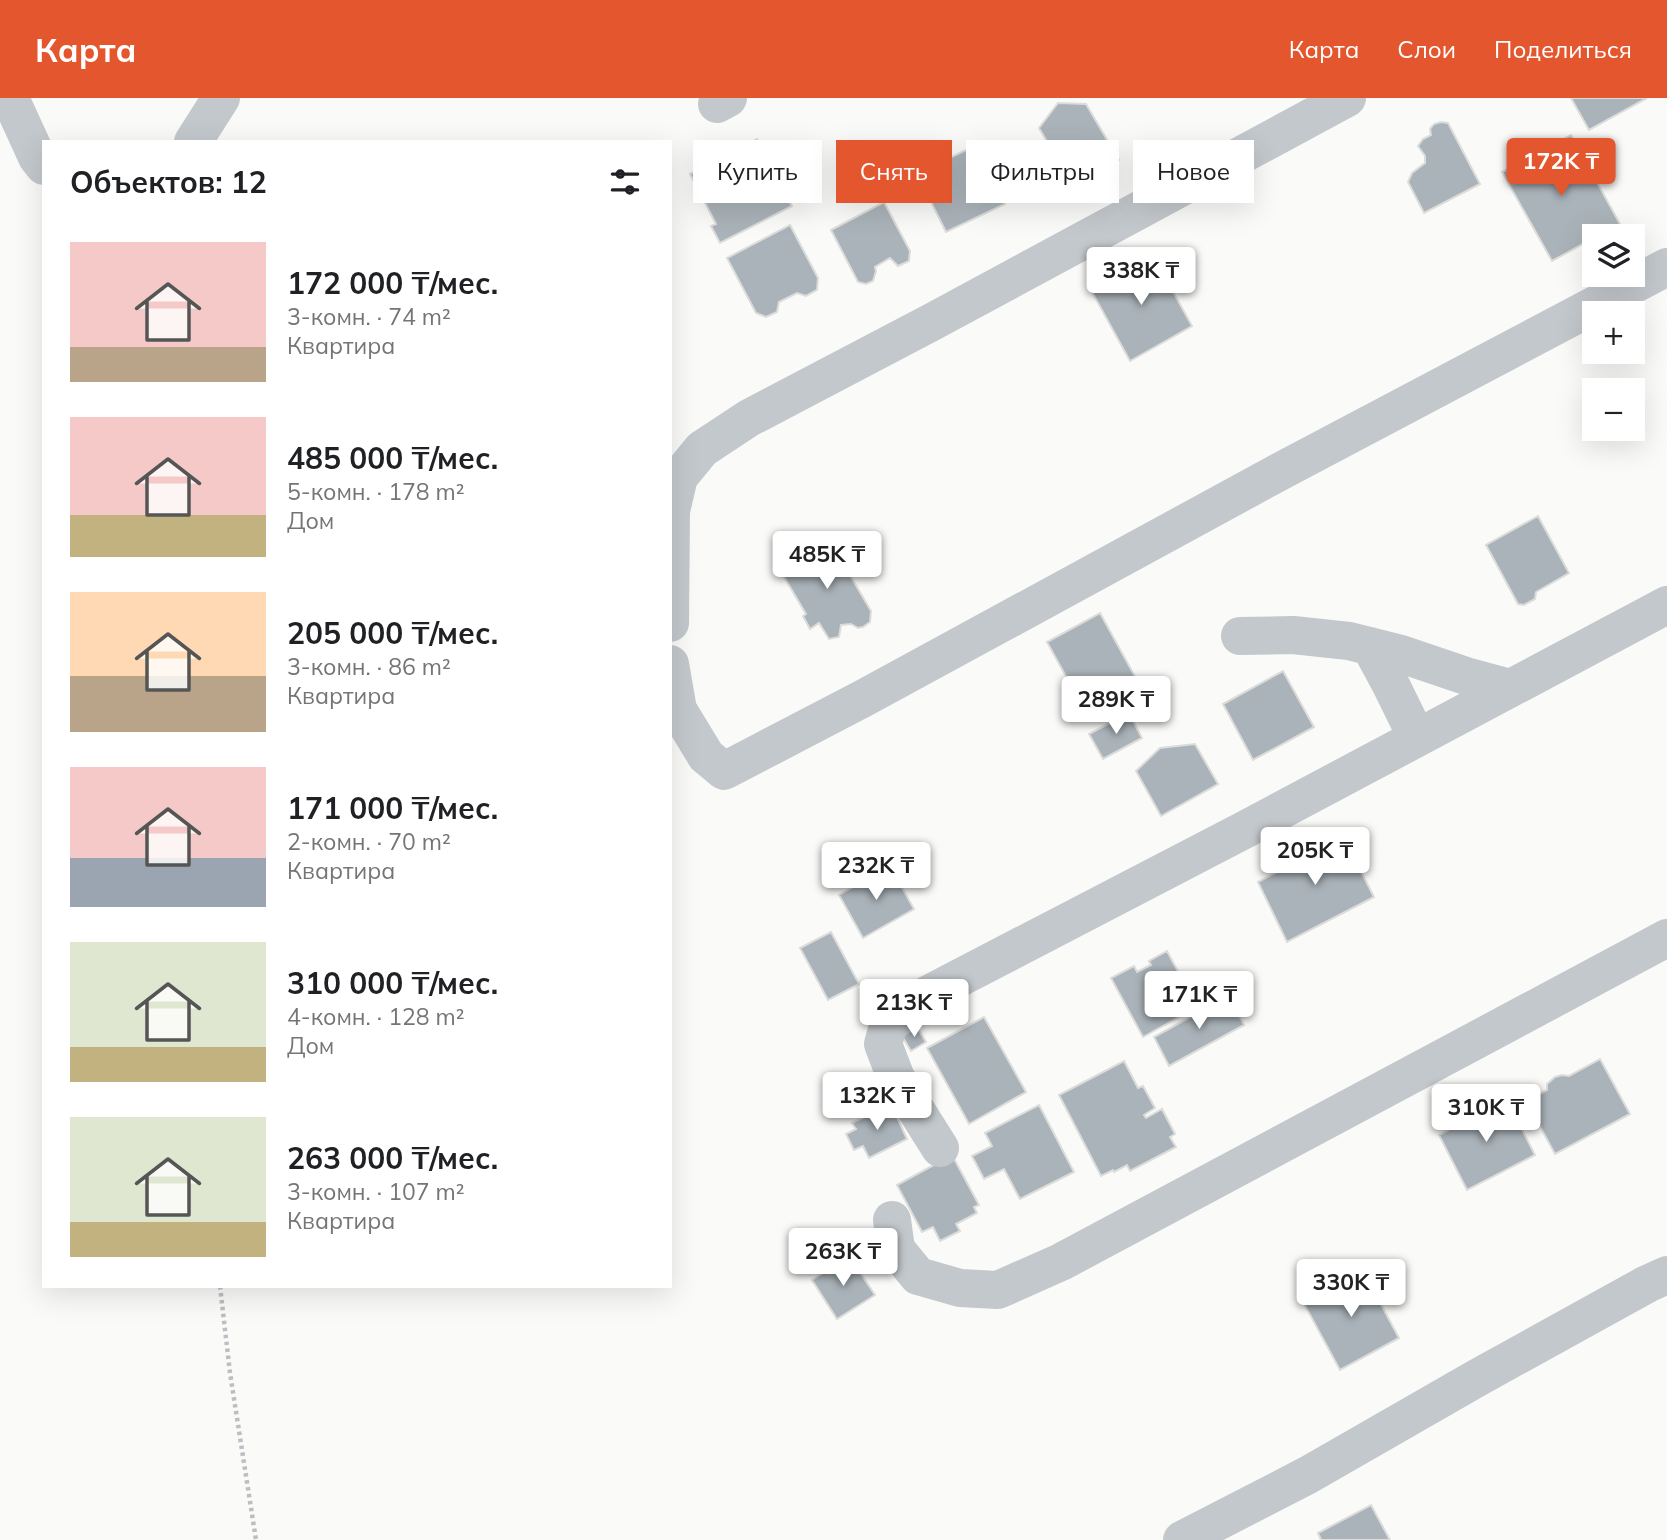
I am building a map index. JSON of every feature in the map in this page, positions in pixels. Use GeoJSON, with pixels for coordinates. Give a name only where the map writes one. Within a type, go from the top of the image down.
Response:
{"type":"FeatureCollection","features":[{"type":"Feature","properties":{"kind":"street"},"geometry":{"type":"LineString","coordinates":[[10,98],[42,163]]}},
{"type":"Feature","properties":{"kind":"street"},"geometry":{"type":"LineString","coordinates":[[194,140],[221,98]]}},
{"type":"Feature","properties":{"kind":"street"},"geometry":{"type":"LineString","coordinates":[[672,507],[679,477],[702,449],[748,418],[932,322],[1346,98]]}},
{"type":"Feature","properties":{"kind":"street"},"geometry":{"type":"LineString","coordinates":[[672,676],[678,710],[706,756],[724,771],[1667,267]]}},
{"type":"Feature","properties":{"kind":"street"},"geometry":{"type":"LineString","coordinates":[[940,1148],[896,1078],[883,1044],[888,1026],[917,1000],[1667,605]]}},
{"type":"Feature","properties":{"kind":"street"},"geometry":{"type":"LineString","coordinates":[[1240,636],[1293,635],[1349,641],[1510,688]]}},
{"type":"Feature","properties":{"kind":"street"},"geometry":{"type":"LineString","coordinates":[[1370,646],[1417,738]]}},
{"type":"Feature","properties":{"kind":"street"},"geometry":{"type":"LineString","coordinates":[[892,1220],[896,1249],[918,1276],[960,1287],[998,1290],[1061,1262],[1667,938]]}},
{"type":"Feature","properties":{"kind":"street"},"geometry":{"type":"LineString","coordinates":[[1182,1540],[1308,1475],[1477,1378],[1667,1275]]}},
{"type":"Feature","properties":{"kind":"path"},"geometry":{"type":"LineString","coordinates":[[219,1288],[256,1540]]}},
{"type":"Feature","properties":{"kind":"building"},"geometry":{"type":"Polygon","coordinates":[[[1571,98],[1647,98],[1589,130],[1571,98]]]}},
{"type":"Feature","properties":{"kind":"building"},"geometry":{"type":"Polygon","coordinates":[[[1058,103],[1086,104],[1107,140],[1046,140],[1039,128],[1058,103]]]}},
{"type":"Feature","properties":{"kind":"building"},"geometry":{"type":"Polygon","coordinates":[[[1448,123],[1480,184],[1424,213],[1408,182],[1412,173],[1425,163],[1425,156],[1418,146],[1423,139],[1431,135],[1430,129],[1434,124],[1448,123]]]}},
{"type":"Feature","properties":{"kind":"building"},"geometry":{"type":"Polygon","coordinates":[[[1571,135],[1620,224],[1582,224],[1582,245],[1552,261],[1502,172],[1571,135]]]}},
{"type":"Feature","properties":{"kind":"building"},"geometry":{"type":"Polygon","coordinates":[[[966,150],[966,203],[1005,204],[946,232],[932,203],[952,203],[952,157],[966,150]]]}},
{"type":"Feature","properties":{"kind":"building"},"geometry":{"type":"Polygon","coordinates":[[[705,203],[790,203],[792,206],[720,243],[711,226],[716,224],[705,203]]]}},
{"type":"Feature","properties":{"kind":"building"},"geometry":{"type":"Polygon","coordinates":[[[885,203],[910,251],[909,261],[898,266],[890,258],[875,267],[873,281],[866,284],[858,282],[831,230],[885,203]]]}},
{"type":"Feature","properties":{"kind":"building"},"geometry":{"type":"Polygon","coordinates":[[[790,225],[818,278],[817,290],[806,296],[797,293],[779,302],[777,312],[766,317],[756,313],[727,258],[790,225]]]}},
{"type":"Feature","properties":{"kind":"building"},"geometry":{"type":"Polygon","coordinates":[[[1153,255],[1192,326],[1130,361],[1092,292],[1113,280],[1114,273],[1122,264],[1139,263],[1153,255]]]}},
{"type":"Feature","properties":{"kind":"building"},"geometry":{"type":"Polygon","coordinates":[[[1538,516],[1569,573],[1536,592],[1535,599],[1524,605],[1518,604],[1486,545],[1538,516]]]}},
{"type":"Feature","properties":{"kind":"building"},"geometry":{"type":"Polygon","coordinates":[[[830,541],[871,611],[870,622],[863,627],[841,625],[839,637],[829,639],[819,623],[810,629],[803,616],[806,614],[780,570],[830,541]]]}},
{"type":"Feature","properties":{"kind":"building"},"geometry":{"type":"Polygon","coordinates":[[[1100,613],[1143,691],[1090,720],[1047,642],[1100,613]]]}},
{"type":"Feature","properties":{"kind":"building"},"geometry":{"type":"Polygon","coordinates":[[[1283,671],[1314,727],[1253,760],[1223,704],[1283,671]]]}},
{"type":"Feature","properties":{"kind":"building"},"geometry":{"type":"Polygon","coordinates":[[[1129,713],[1142,738],[1103,759],[1089,734],[1129,713]]]}},
{"type":"Feature","properties":{"kind":"building"},"geometry":{"type":"Polygon","coordinates":[[[1195,744],[1218,784],[1161,816],[1136,771],[1160,748],[1195,744]]]}},
{"type":"Feature","properties":{"kind":"building"},"geometry":{"type":"Polygon","coordinates":[[[1342,834],[1374,897],[1287,942],[1258,882],[1281,870],[1278,863],[1282,856],[1291,851],[1306,852],[1342,834]]]}},
{"type":"Feature","properties":{"kind":"building"},"geometry":{"type":"Polygon","coordinates":[[[890,866],[914,909],[863,938],[839,895],[890,866]]]}},
{"type":"Feature","properties":{"kind":"building"},"geometry":{"type":"Polygon","coordinates":[[[831,932],[859,984],[828,1000],[800,948],[831,932]]]}},
{"type":"Feature","properties":{"kind":"building"},"geometry":{"type":"Polygon","coordinates":[[[1167,951],[1197,1007],[1143,1037],[1111,978],[1134,966],[1137,972],[1151,965],[1149,961],[1167,951]]]}},
{"type":"Feature","properties":{"kind":"building"},"geometry":{"type":"Polygon","coordinates":[[[1229,996],[1244,1025],[1169,1066],[1154,1037],[1229,996]]]}},
{"type":"Feature","properties":{"kind":"building"},"geometry":{"type":"Polygon","coordinates":[[[984,1017],[1026,1092],[969,1124],[927,1048],[984,1017]]]}},
{"type":"Feature","properties":{"kind":"building"},"geometry":{"type":"Polygon","coordinates":[[[917,1027],[926,1042],[911,1051],[902,1036],[917,1027]]]}},
{"type":"Feature","properties":{"kind":"building"},"geometry":{"type":"Polygon","coordinates":[[[1600,1059],[1630,1114],[1555,1154],[1526,1101],[1547,1090],[1547,1084],[1555,1077],[1569,1076],[1600,1059]]]}},
{"type":"Feature","properties":{"kind":"building"},"geometry":{"type":"Polygon","coordinates":[[[1124,1061],[1138,1088],[1143,1086],[1155,1108],[1144,1115],[1146,1118],[1162,1109],[1175,1134],[1170,1137],[1176,1147],[1130,1171],[1127,1165],[1101,1176],[1059,1095],[1124,1061]]]}},
{"type":"Feature","properties":{"kind":"building"},"geometry":{"type":"Polygon","coordinates":[[[1507,1100],[1535,1155],[1467,1190],[1439,1135],[1470,1118],[1467,1112],[1470,1104],[1480,1103],[1484,1112],[1507,1100]]]}},
{"type":"Feature","properties":{"kind":"building"},"geometry":{"type":"Polygon","coordinates":[[[891,1104],[907,1139],[869,1158],[863,1146],[854,1150],[846,1134],[856,1129],[852,1123],[891,1104]]]}},
{"type":"Feature","properties":{"kind":"building"},"geometry":{"type":"Polygon","coordinates":[[[1039,1105],[1074,1172],[1020,1199],[1004,1169],[984,1179],[972,1156],[992,1146],[985,1133],[1039,1105]]]}},
{"type":"Feature","properties":{"kind":"building"},"geometry":{"type":"Polygon","coordinates":[[[952,1155],[979,1205],[974,1207],[977,1213],[956,1224],[960,1231],[940,1241],[933,1227],[922,1232],[897,1185],[952,1155]]]}},
{"type":"Feature","properties":{"kind":"building"},"geometry":{"type":"Polygon","coordinates":[[[849,1256],[875,1295],[837,1319],[812,1280],[849,1256]]]}},
{"type":"Feature","properties":{"kind":"building"},"geometry":{"type":"Polygon","coordinates":[[[1362,1269],[1399,1338],[1340,1370],[1302,1300],[1362,1269]]]}},
{"type":"Feature","properties":{"kind":"building"},"geometry":{"type":"Polygon","coordinates":[[[1371,1505],[1390,1540],[1321,1540],[1318,1533],[1371,1505]]]}}]}
